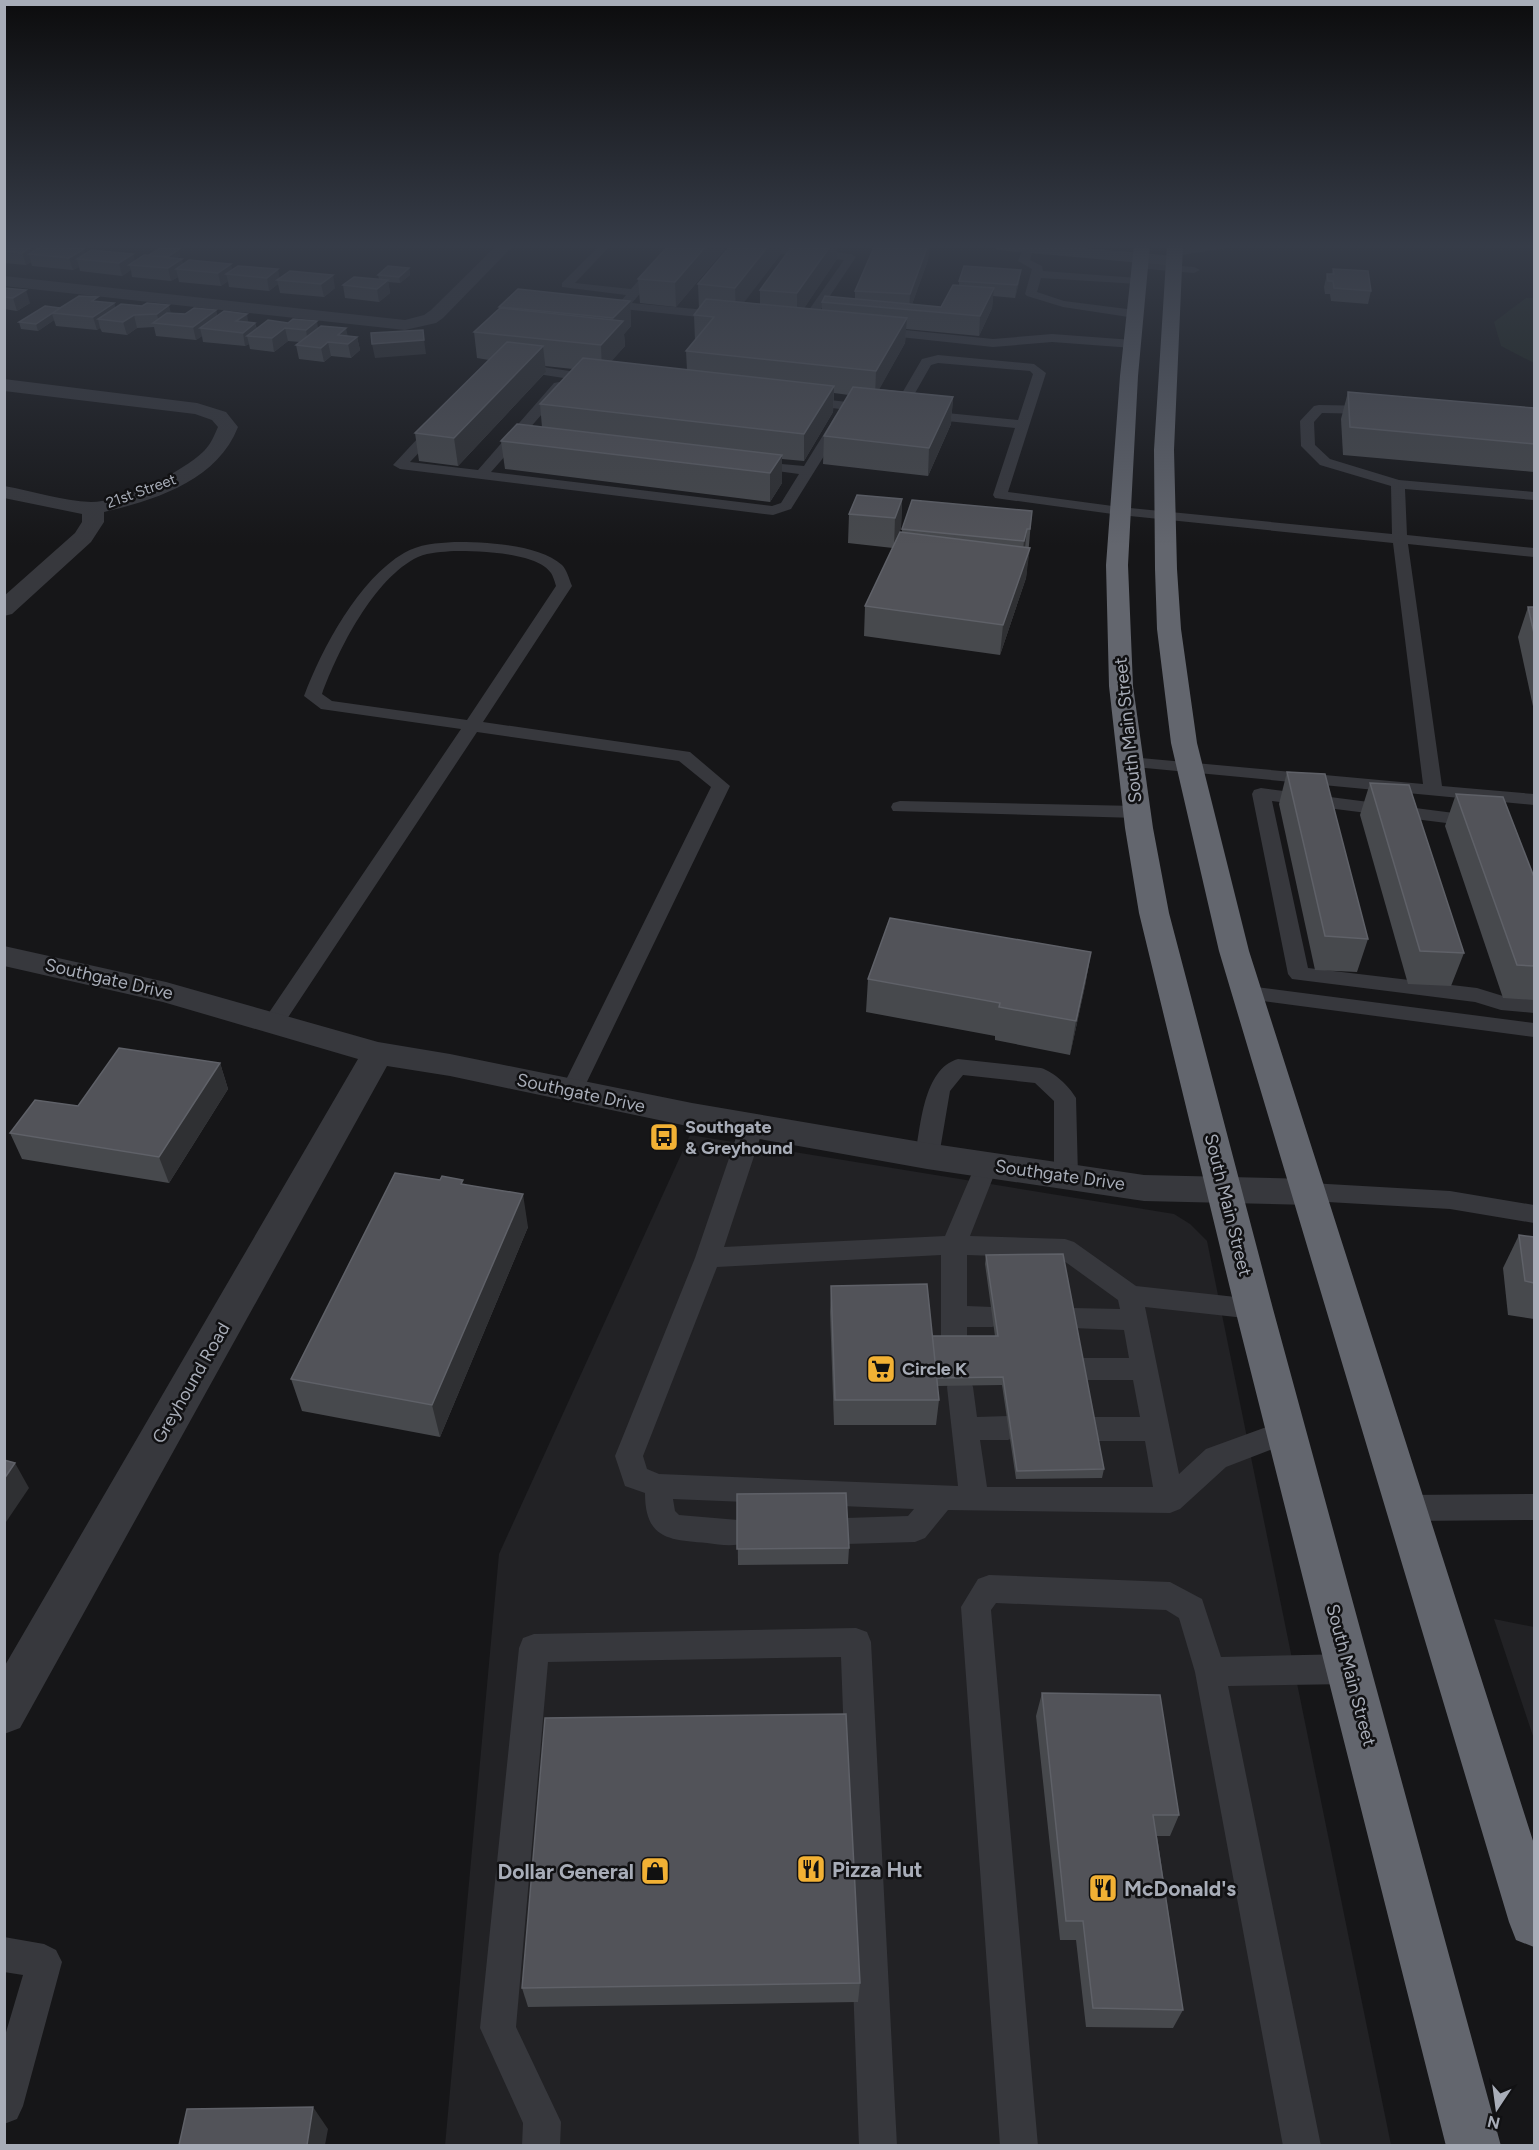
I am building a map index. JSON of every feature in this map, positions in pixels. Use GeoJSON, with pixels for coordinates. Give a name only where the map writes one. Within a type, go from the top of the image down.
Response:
{"type":"FeatureCollection","features":[{"type":"Feature","properties":{"kind":"highway","name":"South Main Street"},"geometry":{"type":"LineString","coordinates":[[1132,345],[1117,565],[1117,625],[1130,762],[1154,913],[1254,1309],[1474,2145]]}},
{"type":"Feature","properties":{"kind":"highway"},"geometry":{"type":"LineString","coordinates":[[1172,345],[1164,450],[1169,629],[1189,767],[1234,951],[1534,1922]]}},
{"type":"Feature","properties":{"kind":"street","name":"21st Street"},"geometry":{"type":"LineString","coordinates":[[4,385],[198,409],[219,416],[227,423],[226,438],[221,445],[204,461],[182,476],[145,493],[93,508],[93,522],[83,537],[4,609]]}},
{"type":"Feature","properties":{"kind":"street"},"geometry":{"type":"LineString","coordinates":[[4,492],[93,508]]}},
{"type":"Feature","properties":{"kind":"street","name":"Southgate Drive"},"geometry":{"type":"LineString","coordinates":[[4,956],[166,992],[378,1053],[450,1065],[571,1092],[752,1126],[927,1156],[1144,1188],[1310,1192]]}},
{"type":"Feature","properties":{"kind":"street","name":"Greyhound Road"},"geometry":{"type":"LineString","coordinates":[[4,1712],[378,1053]]}},
{"type":"Feature","properties":{"kind":"lane"},"geometry":{"type":"LineString","coordinates":[[898,412],[926,362],[938,359],[1034,368],[1040,373],[1000,495],[1120,511],[1534,552]]}},
{"type":"Feature","properties":{"kind":"lane"},"geometry":{"type":"LineString","coordinates":[[497,365],[615,381]]}},
{"type":"Feature","properties":{"kind":"lane"},"geometry":{"type":"LineString","coordinates":[[481,475],[523,436],[568,375]]}},
{"type":"Feature","properties":{"kind":"lane"},"geometry":{"type":"LineString","coordinates":[[789,400],[1024,425]]}},
{"type":"Feature","properties":{"kind":"lane"},"geometry":{"type":"LineString","coordinates":[[448,415],[400,465],[772,511],[786,506],[848,406]]}},
{"type":"Feature","properties":{"kind":"lane"},"geometry":{"type":"LineString","coordinates":[[1392,411],[1320,409],[1307,421],[1308,446],[1326,462],[1398,484],[1534,496]]}},
{"type":"Feature","properties":{"kind":"lane"},"geometry":{"type":"LineString","coordinates":[[738,463],[808,471]]}},
{"type":"Feature","properties":{"kind":"lane"},"geometry":{"type":"LineString","coordinates":[[1398,484],[1400,539],[1433,789]]}},
{"type":"Feature","properties":{"kind":"lane"},"geometry":{"type":"LineString","coordinates":[[273,1023],[472,724],[564,586],[557,569],[535,556],[486,549],[439,546],[411,555],[384,576],[336,641],[318,678],[313,696],[327,705],[472,724],[684,756],[721,786],[571,1092]]}},
{"type":"Feature","properties":{"kind":"lane"},"geometry":{"type":"LineString","coordinates":[[1130,762],[1534,800]]}},
{"type":"Feature","properties":{"kind":"lane"},"geometry":{"type":"LineString","coordinates":[[1494,823],[1261,794],[1299,974],[1477,995],[1501,1003],[1534,1006]]}},
{"type":"Feature","properties":{"kind":"lane"},"geometry":{"type":"LineString","coordinates":[[900,807],[1137,812]]}},
{"type":"Feature","properties":{"kind":"lane"},"geometry":{"type":"LineString","coordinates":[[1248,993],[1534,1030]]}},
{"type":"Feature","properties":{"kind":"lane"},"geometry":{"type":"LineString","coordinates":[[927,1156],[939,1089],[958,1067],[1041,1076],[1065,1098],[1066,1176]]}},
{"type":"Feature","properties":{"kind":"lane"},"geometry":{"type":"LineString","coordinates":[[752,1126],[708,1258],[629,1456],[635,1477],[659,1486],[975,1498],[1170,1500],[1216,1458],[1286,1432]]}},
{"type":"Feature","properties":{"kind":"lane"},"geometry":{"type":"LineString","coordinates":[[954,1346],[954,1245],[986,1165]]}},
{"type":"Feature","properties":{"kind":"lane"},"geometry":{"type":"LineString","coordinates":[[1310,1192],[1450,1200],[1534,1214]]}},
{"type":"Feature","properties":{"kind":"lane"},"geometry":{"type":"LineString","coordinates":[[708,1258],[954,1245],[1065,1249],[1132,1307],[1170,1500]]}},
{"type":"Feature","properties":{"kind":"lane"},"geometry":{"type":"LineString","coordinates":[[1072,1318],[1132,1307],[1254,1309]]}},
{"type":"Feature","properties":{"kind":"lane"},"geometry":{"type":"LineString","coordinates":[[954,1316],[993,1317]]}},
{"type":"Feature","properties":{"kind":"lane"},"geometry":{"type":"LineString","coordinates":[[1082,1370],[1144,1369]]}},
{"type":"Feature","properties":{"kind":"lane"},"geometry":{"type":"LineString","coordinates":[[960,1387],[975,1498]]}},
{"type":"Feature","properties":{"kind":"lane"},"geometry":{"type":"LineString","coordinates":[[965,1429],[1008,1428]]}},
{"type":"Feature","properties":{"kind":"lane"},"geometry":{"type":"LineString","coordinates":[[1093,1429],[1156,1430]]}},
{"type":"Feature","properties":{"kind":"lane"},"geometry":{"type":"LineString","coordinates":[[659,1486],[661,1517],[666,1523],[675,1528],[738,1533]]}},
{"type":"Feature","properties":{"kind":"lane"},"geometry":{"type":"LineString","coordinates":[[846,1531],[915,1529],[942,1497]]}},
{"type":"Feature","properties":{"kind":"lane"},"geometry":{"type":"LineString","coordinates":[[1406,1508],[1534,1508]]}},
{"type":"Feature","properties":{"kind":"lane"},"geometry":{"type":"LineString","coordinates":[[1019,2145],[976,1607],[989,1589],[1170,1596],[1191,1609],[1210,1672],[1302,2145]]}},
{"type":"Feature","properties":{"kind":"lane"},"geometry":{"type":"LineString","coordinates":[[541,2145],[542,2122],[498,2028],[534,1648],[856,1642],[878,2145]]}},
{"type":"Feature","properties":{"kind":"lane"},"geometry":{"type":"LineString","coordinates":[[1210,1672],[1349,1669]]}},
{"type":"Feature","properties":{"kind":"lane"},"geometry":{"type":"LineString","coordinates":[[4,1954],[45,1962],[4,2106]]}},
{"type":"Feature","properties":{"kind":"shaded area"},"geometry":{"type":"Polygon","coordinates":[[[1534,345],[1534,363],[1501,346],[1534,345]]]}},
{"type":"Feature","properties":{"kind":"shaded area"},"geometry":{"type":"Polygon","coordinates":[[[690,1135],[1174,1214],[1190,1224],[1207,1241],[1391,2145],[445,2146],[499,1554],[690,1135]]]}},
{"type":"Feature","properties":{"kind":"shaded area"},"geometry":{"type":"Polygon","coordinates":[[[1494,1619],[1534,1627],[1534,1739],[1494,1619]]]}},
{"type":"Feature","properties":{"kind":"building"},"geometry":{"type":"Polygon","coordinates":[[[299,345],[324,345],[321,348],[299,345]]]}},
{"type":"Feature","properties":{"kind":"building"},"geometry":{"type":"Polygon","coordinates":[[[504,345],[543,346],[454,438],[415,433],[504,345]]]}},
{"type":"Feature","properties":{"kind":"building"},"geometry":{"type":"Polygon","coordinates":[[[691,345],[891,345],[876,371],[686,351],[691,345]]]}},
{"type":"Feature","properties":{"kind":"building"},"geometry":{"type":"Polygon","coordinates":[[[583,358],[834,386],[804,434],[540,404],[583,358]]]}},
{"type":"Feature","properties":{"kind":"building"},"geometry":{"type":"Polygon","coordinates":[[[853,387],[953,397],[929,448],[824,436],[853,387]]]}},
{"type":"Feature","properties":{"kind":"building"},"geometry":{"type":"Polygon","coordinates":[[[1348,392],[1534,408],[1534,444],[1350,427],[1348,392]]]}},
{"type":"Feature","properties":{"kind":"building"},"geometry":{"type":"Polygon","coordinates":[[[517,424],[782,455],[770,473],[501,441],[517,424]]]}},
{"type":"Feature","properties":{"kind":"building"},"geometry":{"type":"Polygon","coordinates":[[[857,495],[902,499],[895,518],[849,514],[857,495]]]}},
{"type":"Feature","properties":{"kind":"building"},"geometry":{"type":"Polygon","coordinates":[[[912,500],[1032,511],[1030,529],[1027,529],[1024,541],[902,529],[912,500]]]}},
{"type":"Feature","properties":{"kind":"building"},"geometry":{"type":"Polygon","coordinates":[[[900,532],[1030,548],[1003,625],[865,606],[900,532]]]}},
{"type":"Feature","properties":{"kind":"building"},"geometry":{"type":"Polygon","coordinates":[[[1528,607],[1534,607],[1534,633],[1528,607]]]}},
{"type":"Feature","properties":{"kind":"building"},"geometry":{"type":"Polygon","coordinates":[[[1287,772],[1325,774],[1368,939],[1325,936],[1287,772]]]}},
{"type":"Feature","properties":{"kind":"building"},"geometry":{"type":"Polygon","coordinates":[[[1370,783],[1409,785],[1464,953],[1420,951],[1370,783]]]}},
{"type":"Feature","properties":{"kind":"building"},"geometry":{"type":"Polygon","coordinates":[[[1456,794],[1503,797],[1534,877],[1534,966],[1517,965],[1456,794]]]}},
{"type":"Feature","properties":{"kind":"building"},"geometry":{"type":"Polygon","coordinates":[[[890,918],[1091,952],[1076,1021],[999,1007],[1000,1003],[868,979],[890,918]]]}},
{"type":"Feature","properties":{"kind":"building"},"geometry":{"type":"Polygon","coordinates":[[[119,1048],[220,1063],[159,1157],[10,1133],[35,1100],[78,1106],[119,1048]]]}},
{"type":"Feature","properties":{"kind":"building"},"geometry":{"type":"Polygon","coordinates":[[[395,1173],[440,1180],[442,1176],[463,1180],[461,1184],[523,1194],[432,1405],[291,1379],[395,1173]]]}},
{"type":"Feature","properties":{"kind":"building"},"geometry":{"type":"Polygon","coordinates":[[[1519,1235],[1534,1237],[1534,1283],[1525,1281],[1519,1235]]]}},
{"type":"Feature","properties":{"kind":"building","name":"Circle K"},"geometry":{"type":"Polygon","coordinates":[[[1063,1254],[1104,1469],[1017,1471],[1003,1377],[936,1378],[932,1336],[998,1336],[986,1255],[1063,1254]]]}},
{"type":"Feature","properties":{"kind":"building","name":"Circle K"},"geometry":{"type":"Polygon","coordinates":[[[927,1284],[939,1400],[835,1400],[831,1286],[927,1284]]]}},
{"type":"Feature","properties":{"kind":"building"},"geometry":{"type":"Polygon","coordinates":[[[4,1460],[15,1463],[4,1479],[4,1460]]]}},
{"type":"Feature","properties":{"kind":"building"},"geometry":{"type":"Polygon","coordinates":[[[846,1493],[849,1548],[737,1549],[737,1494],[846,1493]]]}},
{"type":"Feature","properties":{"kind":"building","name":"McDonald's"},"geometry":{"type":"Polygon","coordinates":[[[1042,1693],[1160,1695],[1179,1815],[1153,1815],[1183,2010],[1093,2008],[1083,1921],[1066,1921],[1042,1693]]]}},
{"type":"Feature","properties":{"kind":"building","name":"Dollar General"},"geometry":{"type":"Polygon","coordinates":[[[846,1714],[860,1983],[522,1988],[545,1718],[846,1714]]]}},
{"type":"Feature","properties":{"kind":"building"},"geometry":{"type":"Polygon","coordinates":[[[313,2107],[307,2145],[179,2145],[187,2109],[313,2107]]]}},
{"type":"Feature","properties":{"kind":"place","name":"Southgate & Greyhound"},"geometry":{"type":"Point","coordinates":[664,1137]}},
{"type":"Feature","properties":{"kind":"place","name":"Circle K"},"geometry":{"type":"Point","coordinates":[881,1369]}},
{"type":"Feature","properties":{"kind":"place","name":"Pizza Hut"},"geometry":{"type":"Point","coordinates":[811,1869]}},
{"type":"Feature","properties":{"kind":"place","name":"Dollar General"},"geometry":{"type":"Point","coordinates":[655,1871]}},
{"type":"Feature","properties":{"kind":"place","name":"McDonald's"},"geometry":{"type":"Point","coordinates":[1103,1888]}}]}
